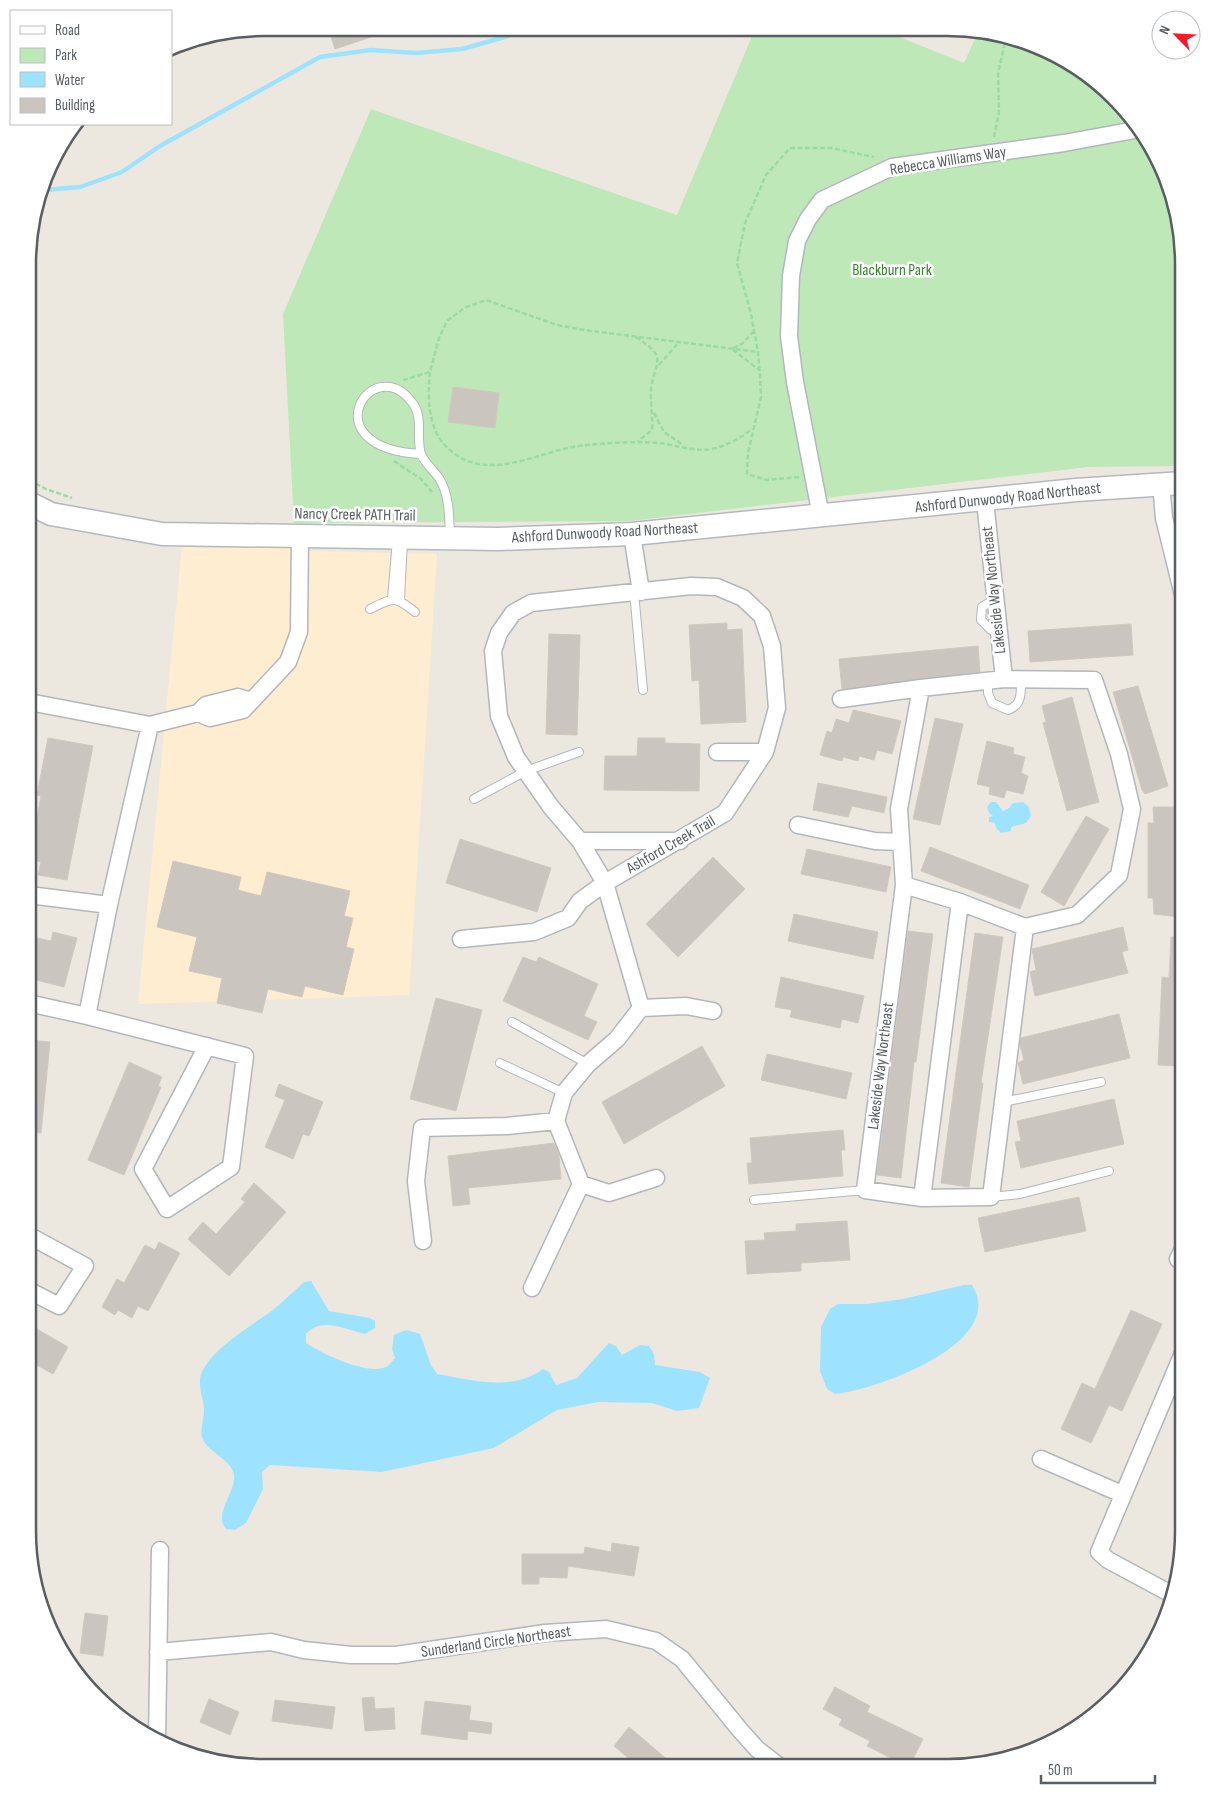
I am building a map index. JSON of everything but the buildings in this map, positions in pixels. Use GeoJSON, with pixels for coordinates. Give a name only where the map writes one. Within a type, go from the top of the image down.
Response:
{"type":"FeatureCollection","features":[{"type":"Feature","properties":{"kind":"main road","name":"Ashford Dunwoody Road Northeast"},"geometry":{"type":"LineString","coordinates":[[36,506],[51,514],[162,534],[400,539],[568,538],[632,534],[1172,483]]}},
{"type":"Feature","properties":{"kind":"street","name":"Rebecca Williams Way"},"geometry":{"type":"LineString","coordinates":[[821,516],[795,382],[791,350],[791,276],[797,241],[808,219],[822,200],[892,167],[1064,143],[1132,131]]}},
{"type":"Feature","properties":{"kind":"street"},"geometry":{"type":"LineString","coordinates":[[1172,483],[1164,518],[1175,563]]}},
{"type":"Feature","properties":{"kind":"street","name":"Lakeside Way Northeast"},"geometry":{"type":"LineString","coordinates":[[985,501],[999,633],[996,680]]}},
{"type":"Feature","properties":{"kind":"street"},"geometry":{"type":"LineString","coordinates":[[632,534],[637,592]]}},
{"type":"Feature","properties":{"kind":"street"},"geometry":{"type":"LineString","coordinates":[[36,703],[150,725],[198,712],[210,718],[243,710],[288,662],[299,632],[300,537]]}},
{"type":"Feature","properties":{"kind":"street","name":"Ashford Creek Trail"},"geometry":{"type":"LineString","coordinates":[[461,940],[534,932],[568,918],[580,901],[606,883],[681,841],[725,813],[765,752],[777,708],[772,646],[762,616],[743,598],[717,587],[691,586],[531,603],[512,613],[499,633],[493,651],[499,716],[516,758],[551,807],[580,841],[606,883],[641,1008]]}},
{"type":"Feature","properties":{"kind":"street"},"geometry":{"type":"LineString","coordinates":[[841,699],[996,680],[1094,680],[1120,754],[1132,810],[1119,875],[1077,915],[1025,927],[960,902],[904,885]]}},
{"type":"Feature","properties":{"kind":"street","name":"Lakeside Way Northeast"},"geometry":{"type":"LineString","coordinates":[[865,1190],[904,885],[899,809],[921,688]]}},
{"type":"Feature","properties":{"kind":"street"},"geometry":{"type":"LineString","coordinates":[[88,1016],[109,905],[150,725]]}},
{"type":"Feature","properties":{"kind":"street"},"geometry":{"type":"LineString","coordinates":[[717,752],[765,752]]}},
{"type":"Feature","properties":{"kind":"street"},"geometry":{"type":"LineString","coordinates":[[798,825],[874,841],[901,842]]}},
{"type":"Feature","properties":{"kind":"street"},"geometry":{"type":"LineString","coordinates":[[580,841],[681,841]]}},
{"type":"Feature","properties":{"kind":"street"},"geometry":{"type":"LineString","coordinates":[[36,896],[109,905]]}},
{"type":"Feature","properties":{"kind":"street"},"geometry":{"type":"LineString","coordinates":[[922,1198],[960,902]]}},
{"type":"Feature","properties":{"kind":"street"},"geometry":{"type":"LineString","coordinates":[[865,1190],[922,1198],[991,1197],[1025,927]]}},
{"type":"Feature","properties":{"kind":"street"},"geometry":{"type":"LineString","coordinates":[[36,1005],[88,1016],[208,1046],[245,1056],[231,1167],[167,1210],[143,1169],[208,1046]]}},
{"type":"Feature","properties":{"kind":"street"},"geometry":{"type":"LineString","coordinates":[[532,1288],[581,1184],[556,1121],[564,1093],[588,1064],[617,1039],[641,1008],[686,1006],[714,1011]]}},
{"type":"Feature","properties":{"kind":"street"},"geometry":{"type":"LineString","coordinates":[[422,1241],[416,1181],[422,1128],[507,1126],[556,1121]]}},
{"type":"Feature","properties":{"kind":"street"},"geometry":{"type":"LineString","coordinates":[[581,1184],[610,1193],[656,1178]]}},
{"type":"Feature","properties":{"kind":"street"},"geometry":{"type":"LineString","coordinates":[[36,1239],[86,1266],[58,1306],[36,1294]]}},
{"type":"Feature","properties":{"kind":"street"},"geometry":{"type":"LineString","coordinates":[[1167,1592],[1108,1560],[1099,1552],[1175,1371]]}},
{"type":"Feature","properties":{"kind":"street"},"geometry":{"type":"LineString","coordinates":[[1041,1458],[1122,1494]]}},
{"type":"Feature","properties":{"kind":"street"},"geometry":{"type":"LineString","coordinates":[[157,1732],[160,1550]]}},
{"type":"Feature","properties":{"kind":"street","name":"Sunderland Circle Northeast"},"geometry":{"type":"LineString","coordinates":[[158,1652],[271,1642],[304,1650],[351,1655],[396,1655],[545,1633],[606,1629],[656,1641],[682,1660],[740,1730],[758,1750],[770,1759]]}},
{"type":"Feature","properties":{"kind":"lane"},"geometry":{"type":"LineString","coordinates":[[421,454],[400,453],[381,447],[366,437],[358,423],[357,408],[366,393],[379,386],[400,391],[415,406],[420,428],[421,454],[442,484],[449,504],[450,539]]}},
{"type":"Feature","properties":{"kind":"lane"},"geometry":{"type":"LineString","coordinates":[[396,599],[400,539]]}},
{"type":"Feature","properties":{"kind":"lane"},"geometry":{"type":"LineString","coordinates":[[637,592],[644,690]]}},
{"type":"Feature","properties":{"kind":"lane"},"geometry":{"type":"LineString","coordinates":[[370,609],[396,599]]}},
{"type":"Feature","properties":{"kind":"lane"},"geometry":{"type":"LineString","coordinates":[[396,599],[415,612]]}},
{"type":"Feature","properties":{"kind":"lane"},"geometry":{"type":"LineString","coordinates":[[996,680],[988,693],[992,703],[1008,710],[1019,701],[1021,680]]}},
{"type":"Feature","properties":{"kind":"lane"},"geometry":{"type":"LineString","coordinates":[[474,799],[526,771],[580,752]]}},
{"type":"Feature","properties":{"kind":"lane"},"geometry":{"type":"LineString","coordinates":[[512,1022],[588,1064]]}},
{"type":"Feature","properties":{"kind":"lane"},"geometry":{"type":"LineString","coordinates":[[500,1063],[564,1093]]}},
{"type":"Feature","properties":{"kind":"lane"},"geometry":{"type":"LineString","coordinates":[[1003,1102],[1101,1082]]}},
{"type":"Feature","properties":{"kind":"lane"},"geometry":{"type":"LineString","coordinates":[[991,1197],[1020,1194],[1109,1171]]}},
{"type":"Feature","properties":{"kind":"lane"},"geometry":{"type":"LineString","coordinates":[[754,1200],[865,1190]]}},
{"type":"Feature","properties":{"kind":"path"},"geometry":{"type":"LineString","coordinates":[[753,428],[738,440],[710,450],[637,442],[579,446],[503,465],[478,464],[456,455],[440,441],[428,399],[430,372],[439,338],[447,321],[464,308],[486,300],[557,325],[758,352],[761,397],[753,428],[747,474],[767,480],[814,475]]}},
{"type":"Feature","properties":{"kind":"path"},"geometry":{"type":"LineString","coordinates":[[732,349],[743,343],[754,331]]}},
{"type":"Feature","properties":{"kind":"path"},"geometry":{"type":"LineString","coordinates":[[635,336],[653,348],[659,366]]}},
{"type":"Feature","properties":{"kind":"path"},"geometry":{"type":"LineString","coordinates":[[637,442],[652,430],[651,391],[659,366],[680,342]]}},
{"type":"Feature","properties":{"kind":"path"},"geometry":{"type":"LineString","coordinates":[[732,349],[759,370]]}},
{"type":"Feature","properties":{"kind":"path"},"geometry":{"type":"LineString","coordinates":[[400,380],[408,380],[430,372]]}},
{"type":"Feature","properties":{"kind":"path"},"geometry":{"type":"LineString","coordinates":[[653,412],[664,432],[685,447]]}},
{"type":"Feature","properties":{"kind":"path","name":"Nancy Creek PATH Trail"},"geometry":{"type":"LineString","coordinates":[[386,457],[421,479],[437,497]]}},
{"type":"Feature","properties":{"kind":"path"},"geometry":{"type":"LineString","coordinates":[[36,484],[79,500]]}},
{"type":"Feature","properties":{"kind":"shaded area"},"geometry":{"type":"Polygon","coordinates":[[[182,545],[283,545],[299,551],[437,554],[409,995],[138,1004],[182,545]]]}},
{"type":"Feature","properties":{"kind":"green space","name":"Blackburn Park"},"geometry":{"type":"Polygon","coordinates":[[[752,36],[896,36],[964,63],[977,38],[1020,48],[1048,60],[1086,83],[1128,125],[1151,163],[1163,191],[1173,234],[1175,264],[1175,466],[1088,467],[630,521],[294,523],[283,314],[371,109],[677,215],[752,36]]]}},
{"type":"Feature","properties":{"kind":"water"},"geometry":{"type":"Polygon","coordinates":[[[991,802],[996,802],[1003,811],[1013,803],[1023,802],[1029,807],[1031,816],[1026,823],[1011,827],[1011,831],[1001,833],[996,828],[995,823],[989,822],[989,817],[993,816],[989,813],[987,807],[991,802]]]}},
{"type":"Feature","properties":{"kind":"water"},"geometry":{"type":"Polygon","coordinates":[[[311,1281],[329,1311],[370,1318],[375,1321],[375,1328],[365,1334],[342,1327],[319,1326],[306,1334],[306,1343],[346,1363],[370,1369],[380,1369],[388,1366],[395,1358],[392,1349],[394,1335],[406,1330],[420,1334],[431,1365],[437,1374],[464,1379],[505,1382],[531,1376],[543,1369],[549,1372],[556,1385],[577,1378],[609,1343],[616,1346],[622,1355],[640,1345],[649,1346],[654,1354],[655,1365],[700,1372],[710,1378],[699,1408],[677,1411],[652,1403],[598,1402],[557,1410],[494,1448],[382,1472],[270,1465],[262,1472],[263,1489],[246,1523],[235,1530],[226,1529],[222,1516],[232,1489],[234,1475],[228,1464],[205,1443],[202,1437],[204,1410],[200,1380],[203,1370],[230,1340],[273,1310],[304,1282],[311,1281]]]}},
{"type":"Feature","properties":{"kind":"water"},"geometry":{"type":"Polygon","coordinates":[[[964,1285],[972,1285],[978,1306],[972,1326],[955,1344],[932,1360],[906,1373],[878,1383],[854,1391],[835,1394],[827,1389],[820,1371],[821,1327],[830,1309],[838,1304],[867,1304],[903,1299],[964,1285]]]}},
{"type":"Feature","properties":{"kind":"waterway"},"geometry":{"type":"LineString","coordinates":[[49,190],[80,187],[122,172],[160,146],[320,57],[371,50],[416,53],[462,49],[508,36]]}}]}
